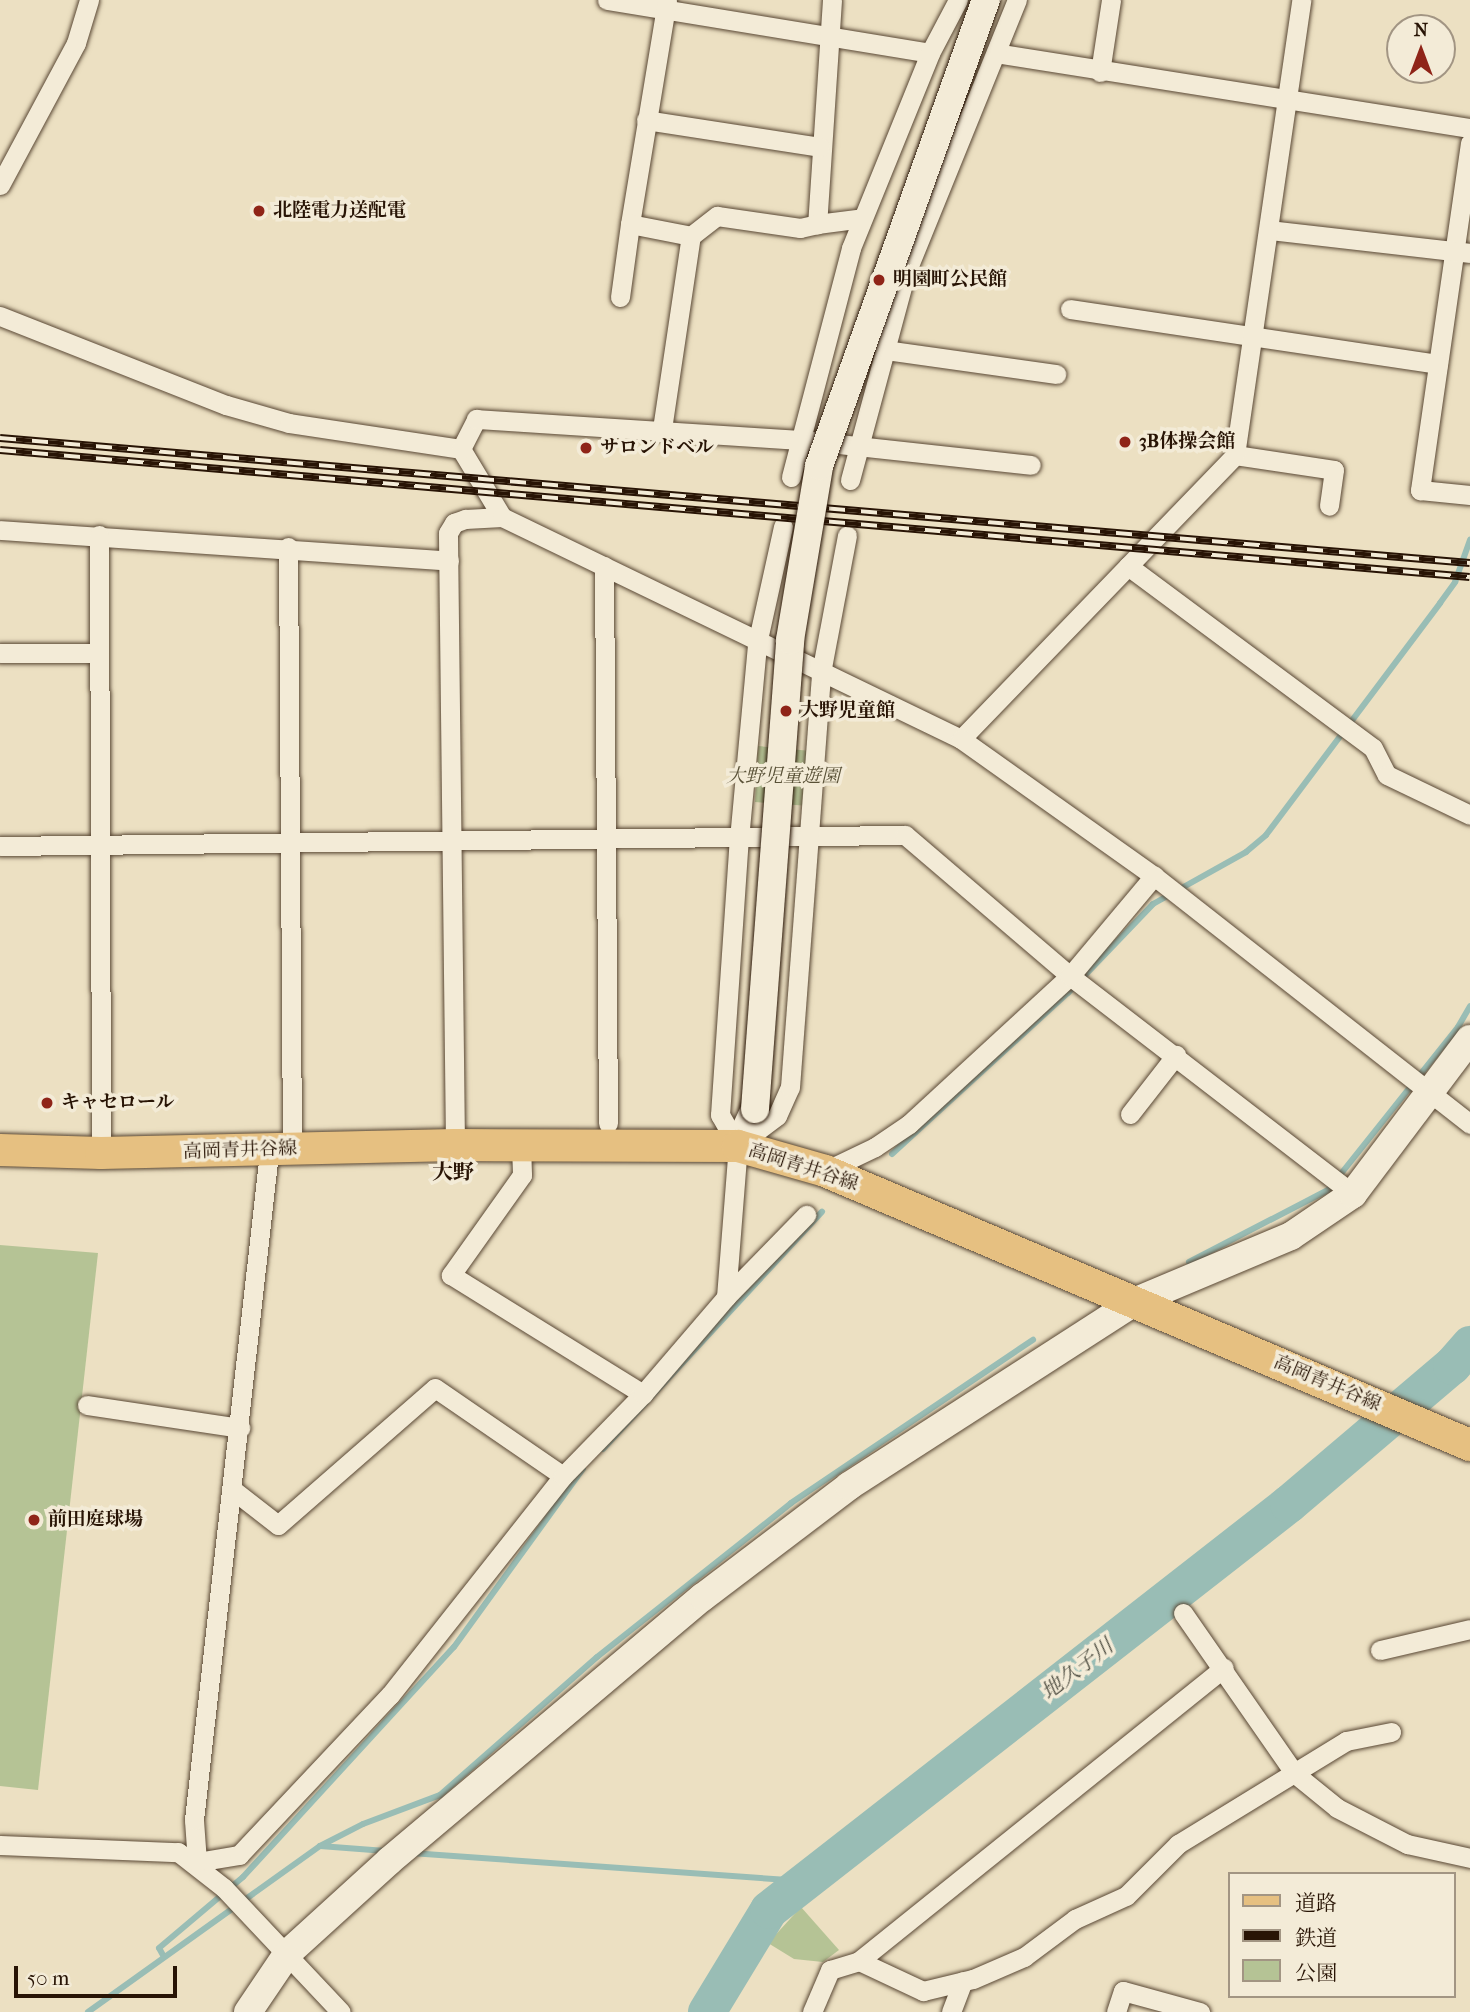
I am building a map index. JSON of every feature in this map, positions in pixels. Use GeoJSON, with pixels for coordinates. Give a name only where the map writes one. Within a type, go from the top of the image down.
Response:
{"type":"FeatureCollection","features":[{"type":"Feature","properties":{"kind":"main road","name":"高岡青井谷線"},"geometry":{"type":"LineString","coordinates":[[0,1150],[101,1153],[455,1145],[738,1146],[825,1171],[1470,1445]]}},
{"type":"Feature","properties":{"kind":"street"},"geometry":{"type":"LineString","coordinates":[[0,185],[76,43],[89,0]]}},
{"type":"Feature","properties":{"kind":"street"},"geometry":{"type":"LineString","coordinates":[[607,0],[667,5],[929,53]]}},
{"type":"Feature","properties":{"kind":"street"},"geometry":{"type":"LineString","coordinates":[[817,224],[820,147],[832,0]]}},
{"type":"Feature","properties":{"kind":"street"},"geometry":{"type":"LineString","coordinates":[[791,477],[863,218],[929,53],[958,0]]}},
{"type":"Feature","properties":{"kind":"street"},"geometry":{"type":"LineString","coordinates":[[726,1297],[738,1146],[755,1109],[790,640],[819,466],[986,0]]}},
{"type":"Feature","properties":{"kind":"street"},"geometry":{"type":"LineString","coordinates":[[850,480],[906,273],[1017,0]]}},
{"type":"Feature","properties":{"kind":"street"},"geometry":{"type":"LineString","coordinates":[[1100,72],[1111,0]]}},
{"type":"Feature","properties":{"kind":"street"},"geometry":{"type":"LineString","coordinates":[[961,739],[1234,455],[1301,0]]}},
{"type":"Feature","properties":{"kind":"street"},"geometry":{"type":"LineString","coordinates":[[620,297],[646,120],[667,5]]}},
{"type":"Feature","properties":{"kind":"street"},"geometry":{"type":"LineString","coordinates":[[996,53],[1286,102],[1470,128]]}},
{"type":"Feature","properties":{"kind":"street"},"geometry":{"type":"LineString","coordinates":[[646,120],[820,147]]}},
{"type":"Feature","properties":{"kind":"street"},"geometry":{"type":"LineString","coordinates":[[1470,143],[1463,252],[1438,364],[1420,490],[1470,495]]}},
{"type":"Feature","properties":{"kind":"street"},"geometry":{"type":"LineString","coordinates":[[662,429],[691,236],[717,216],[800,228],[863,218]]}},
{"type":"Feature","properties":{"kind":"street"},"geometry":{"type":"LineString","coordinates":[[630,224],[691,236]]}},
{"type":"Feature","properties":{"kind":"street"},"geometry":{"type":"LineString","coordinates":[[1269,230],[1463,252]]}},
{"type":"Feature","properties":{"kind":"street"},"geometry":{"type":"LineString","coordinates":[[1070,309],[1438,364]]}},
{"type":"Feature","properties":{"kind":"street"},"geometry":{"type":"LineString","coordinates":[[2,323],[226,405],[289,424],[461,449]]}},
{"type":"Feature","properties":{"kind":"street"},"geometry":{"type":"LineString","coordinates":[[885,350],[1056,374]]}},
{"type":"Feature","properties":{"kind":"street"},"geometry":{"type":"LineString","coordinates":[[461,449],[476,419],[802,440],[1031,465]]}},
{"type":"Feature","properties":{"kind":"street"},"geometry":{"type":"LineString","coordinates":[[461,449],[502,517]]}},
{"type":"Feature","properties":{"kind":"street"},"geometry":{"type":"LineString","coordinates":[[1234,455],[1334,470],[1329,506]]}},
{"type":"Feature","properties":{"kind":"street"},"geometry":{"type":"LineString","coordinates":[[455,1145],[448,533],[454,523],[502,517],[757,644],[961,739],[1154,876],[1470,1124]]}},
{"type":"Feature","properties":{"kind":"street"},"geometry":{"type":"LineString","coordinates":[[738,1146],[720,1115],[739,839],[757,644],[783,527]]}},
{"type":"Feature","properties":{"kind":"street"},"geometry":{"type":"LineString","coordinates":[[0,530],[288,547],[449,561]]}},
{"type":"Feature","properties":{"kind":"street"},"geometry":{"type":"LineString","coordinates":[[99,535],[101,1153]]}},
{"type":"Feature","properties":{"kind":"street"},"geometry":{"type":"LineString","coordinates":[[738,1146],[777,1116],[790,1087],[805,838],[818,745],[821,673],[847,535]]}},
{"type":"Feature","properties":{"kind":"street"},"geometry":{"type":"LineString","coordinates":[[197,1862],[194,1820],[240,1428],[281,1151],[291,842],[288,547]]}},
{"type":"Feature","properties":{"kind":"street"},"geometry":{"type":"LineString","coordinates":[[604,566],[608,1123]]}},
{"type":"Feature","properties":{"kind":"street"},"geometry":{"type":"LineString","coordinates":[[1128,566],[1373,748],[1387,775],[1470,815]]}},
{"type":"Feature","properties":{"kind":"street"},"geometry":{"type":"LineString","coordinates":[[0,653],[99,653]]}},
{"type":"Feature","properties":{"kind":"street"},"geometry":{"type":"LineString","coordinates":[[0,846],[905,835],[1070,976],[1351,1192]]}},
{"type":"Feature","properties":{"kind":"street"},"geometry":{"type":"LineString","coordinates":[[825,1171],[875,1147],[909,1124],[1070,976],[1154,876]]}},
{"type":"Feature","properties":{"kind":"street"},"geometry":{"type":"LineString","coordinates":[[248,2012],[288,1953],[389,1861],[703,1597],[849,1486],[1134,1302],[1291,1236],[1351,1192],[1419,1085],[1470,1039]]}},
{"type":"Feature","properties":{"kind":"street"},"geometry":{"type":"LineString","coordinates":[[1130,1114],[1176,1055]]}},
{"type":"Feature","properties":{"kind":"street"},"geometry":{"type":"LineString","coordinates":[[521,1145],[518,1182],[451,1275],[643,1395]]}},
{"type":"Feature","properties":{"kind":"street"},"geometry":{"type":"LineString","coordinates":[[197,1862],[239,1855],[412,1670],[563,1476],[643,1395],[726,1297],[806,1215]]}},
{"type":"Feature","properties":{"kind":"street"},"geometry":{"type":"LineString","coordinates":[[233,1490],[278,1525],[435,1388],[563,1476]]}},
{"type":"Feature","properties":{"kind":"street"},"geometry":{"type":"LineString","coordinates":[[87,1405],[240,1428]]}},
{"type":"Feature","properties":{"kind":"street"},"geometry":{"type":"LineString","coordinates":[[1183,1613],[1224,1668],[1294,1773],[1336,1808],[1407,1844],[1470,1858]]}},
{"type":"Feature","properties":{"kind":"street"},"geometry":{"type":"LineString","coordinates":[[1380,1650],[1470,1629]]}},
{"type":"Feature","properties":{"kind":"street"},"geometry":{"type":"LineString","coordinates":[[812,2012],[830,1970],[859,1961],[1224,1668]]}},
{"type":"Feature","properties":{"kind":"street"},"geometry":{"type":"LineString","coordinates":[[859,1961],[923,1991],[963,1981],[1024,1957],[1076,1919],[1126,1896],[1178,1843],[1346,1741],[1391,1732]]}},
{"type":"Feature","properties":{"kind":"street"},"geometry":{"type":"LineString","coordinates":[[0,1845],[178,1852],[197,1862],[224,1888],[341,2012]]}},
{"type":"Feature","properties":{"kind":"street"},"geometry":{"type":"LineString","coordinates":[[951,2012],[963,1981]]}},
{"type":"Feature","properties":{"kind":"street"},"geometry":{"type":"LineString","coordinates":[[1116,2012],[1123,1991],[1200,2012]]}},
{"type":"Feature","properties":{"kind":"green space","name":"大野児童遊園"},"geometry":{"type":"Polygon","coordinates":[[[758,746],[811,751],[809,806],[755,802],[758,746]]]}},
{"type":"Feature","properties":{"kind":"green space","name":"前田庭球場"},"geometry":{"type":"Polygon","coordinates":[[[0,1245],[98,1253],[38,1790],[0,1786],[0,1245]]]}},
{"type":"Feature","properties":{"kind":"green space"},"geometry":{"type":"Polygon","coordinates":[[[801,1907],[839,1950],[823,1962],[794,1959],[768,1943],[801,1907]]]}},
{"type":"Feature","properties":{"kind":"waterway"},"geometry":{"type":"LineString","coordinates":[[892,1154],[1068,993],[1153,904],[1246,852],[1266,835],[1455,582],[1470,540]]}},
{"type":"Feature","properties":{"kind":"waterway"},"geometry":{"type":"LineString","coordinates":[[1189,1262],[1328,1190],[1458,1027],[1470,1006]]}},
{"type":"Feature","properties":{"kind":"waterway"},"geometry":{"type":"LineString","coordinates":[[603,1449],[822,1212]]}},
{"type":"Feature","properties":{"kind":"waterway"},"geometry":{"type":"LineString","coordinates":[[320,1846],[363,1824],[440,1795],[597,1657],[791,1503],[1033,1340]]}},
{"type":"Feature","properties":{"kind":"waterway","name":"地久子川"},"geometry":{"type":"LineString","coordinates":[[707,2012],[769,1910],[1289,1504],[1452,1366],[1470,1345]]}},
{"type":"Feature","properties":{"kind":"waterway"},"geometry":{"type":"LineString","coordinates":[[164,1957],[159,1948],[243,1877],[454,1647],[583,1469]]}},
{"type":"Feature","properties":{"kind":"waterway"},"geometry":{"type":"LineString","coordinates":[[88,2012],[320,1846],[386,1851]]}},
{"type":"Feature","properties":{"kind":"waterway"},"geometry":{"type":"LineString","coordinates":[[411,1853],[803,1881]]}},
{"type":"Feature","properties":{"kind":"railway"},"geometry":{"type":"LineString","coordinates":[[0,438],[1470,563]]}},
{"type":"Feature","properties":{"kind":"railway"},"geometry":{"type":"LineString","coordinates":[[0,450],[1470,577]]}},
{"type":"Feature","properties":{"kind":"place","name":"北陸電力送配電"},"geometry":{"type":"Point","coordinates":[259,211]}},
{"type":"Feature","properties":{"kind":"place","name":"明園町公民館"},"geometry":{"type":"Point","coordinates":[879,280]}},
{"type":"Feature","properties":{"kind":"place","name":"3B体操会館"},"geometry":{"type":"Point","coordinates":[1125,442]}},
{"type":"Feature","properties":{"kind":"place","name":"サロンドベル"},"geometry":{"type":"Point","coordinates":[586,448]}},
{"type":"Feature","properties":{"kind":"place","name":"大野児童館"},"geometry":{"type":"Point","coordinates":[786,711]}},
{"type":"Feature","properties":{"kind":"place","name":"キャセロール"},"geometry":{"type":"Point","coordinates":[47,1103]}},
{"type":"Feature","properties":{"kind":"place","name":"前田庭球場"},"geometry":{"type":"Point","coordinates":[34,1520]}},
{"type":"Feature","properties":{"kind":"district","name":"大野"},"geometry":{"type":"Point","coordinates":[453,1172]}}]}
